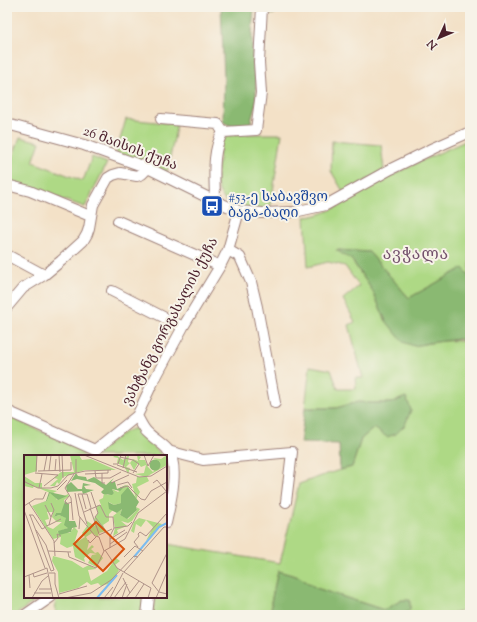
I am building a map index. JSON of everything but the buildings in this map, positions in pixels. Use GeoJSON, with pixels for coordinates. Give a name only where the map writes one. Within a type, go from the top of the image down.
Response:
{"type":"FeatureCollection","features":[{"type":"Feature","properties":{"kind":"street"},"geometry":{"type":"LineString","coordinates":[[222,132],[256,130],[260,93],[259,62],[262,7]]}},
{"type":"Feature","properties":{"kind":"street"},"geometry":{"type":"LineString","coordinates":[[161,119],[218,124],[222,132]]}},
{"type":"Feature","properties":{"kind":"street","name":"26 მაისის ქუჩა"},"geometry":{"type":"LineString","coordinates":[[7,124],[84,145],[148,168],[215,201],[239,211],[249,213],[294,212],[326,205],[391,169],[470,132]]}},
{"type":"Feature","properties":{"kind":"street"},"geometry":{"type":"LineString","coordinates":[[215,201],[215,154],[218,139],[222,132]]}},
{"type":"Feature","properties":{"kind":"street"},"geometry":{"type":"LineString","coordinates":[[7,307],[23,288],[44,275],[83,241],[89,228],[93,205],[108,178],[113,174],[120,173],[137,176],[142,174],[148,168]]}},
{"type":"Feature","properties":{"kind":"street"},"geometry":{"type":"LineString","coordinates":[[7,185],[30,191],[90,216]]}},
{"type":"Feature","properties":{"kind":"street","name":"ვახტანგ გორგასალის ქუჩა"},"geometry":{"type":"LineString","coordinates":[[7,411],[91,453],[137,416],[151,386],[183,327],[228,250],[239,211]]}},
{"type":"Feature","properties":{"kind":"street"},"geometry":{"type":"LineString","coordinates":[[118,221],[220,266]]}},
{"type":"Feature","properties":{"kind":"street"},"geometry":{"type":"LineString","coordinates":[[228,250],[240,257],[251,282],[275,404]]}},
{"type":"Feature","properties":{"kind":"street"},"geometry":{"type":"LineString","coordinates":[[7,254],[44,275]]}},
{"type":"Feature","properties":{"kind":"street"},"geometry":{"type":"LineString","coordinates":[[112,291],[183,327]]}},
{"type":"Feature","properties":{"kind":"street"},"geometry":{"type":"LineString","coordinates":[[137,416],[146,431],[160,442],[172,458],[174,472],[167,517]]}},
{"type":"Feature","properties":{"kind":"street"},"geometry":{"type":"LineString","coordinates":[[168,451],[203,460],[292,452],[286,502]]}},
{"type":"Feature","properties":{"kind":"street"},"geometry":{"type":"LineString","coordinates":[[25,615],[50,598]]}},
{"type":"Feature","properties":{"kind":"street"},"geometry":{"type":"LineString","coordinates":[[146,615],[149,598]]}},
{"type":"Feature","properties":{"kind":"green space"},"geometry":{"type":"Polygon","coordinates":[[[221,7],[254,8],[252,35],[253,67],[256,80],[256,103],[250,125],[239,128],[223,122],[224,79],[221,7]]]}},
{"type":"Feature","properties":{"kind":"green space"},"geometry":{"type":"Polygon","coordinates":[[[268,7],[282,7],[274,14],[267,15],[268,7]]]}},
{"type":"Feature","properties":{"kind":"green space"},"geometry":{"type":"Polygon","coordinates":[[[126,119],[177,124],[167,172],[116,153],[126,119]]]}},
{"type":"Feature","properties":{"kind":"green space"},"geometry":{"type":"Polygon","coordinates":[[[237,134],[282,134],[270,210],[245,211],[226,202],[220,193],[216,183],[221,142],[228,136],[237,134]]]}},
{"type":"Feature","properties":{"kind":"green space"},"geometry":{"type":"Polygon","coordinates":[[[20,137],[40,142],[33,162],[83,181],[92,157],[107,163],[85,207],[7,181],[7,173],[20,137]]]}},
{"type":"Feature","properties":{"kind":"green space"},"geometry":{"type":"Polygon","coordinates":[[[470,139],[470,276],[462,269],[409,298],[369,252],[337,250],[351,259],[372,290],[386,321],[414,346],[449,341],[470,343],[470,615],[463,611],[447,615],[405,615],[410,609],[402,600],[384,610],[316,588],[299,577],[278,571],[271,602],[272,615],[152,615],[156,598],[167,598],[167,544],[280,563],[299,484],[352,467],[361,439],[406,397],[391,403],[358,402],[336,408],[305,408],[310,366],[331,370],[338,389],[356,389],[355,378],[363,378],[349,325],[355,322],[343,299],[359,286],[345,266],[328,262],[308,267],[305,217],[334,208],[390,176],[470,139]]]}},
{"type":"Feature","properties":{"kind":"green space"},"geometry":{"type":"Polygon","coordinates":[[[332,141],[381,145],[384,170],[344,193],[331,171],[332,141]]]}},
{"type":"Feature","properties":{"kind":"green space"},"geometry":{"type":"Polygon","coordinates":[[[336,250],[369,252],[409,298],[463,268],[470,276],[470,343],[459,339],[414,346],[403,342],[386,321],[372,290],[352,260],[336,250]]]}},
{"type":"Feature","properties":{"kind":"green space"},"geometry":{"type":"Polygon","coordinates":[[[406,397],[411,410],[405,425],[396,434],[387,437],[374,428],[361,439],[352,467],[340,470],[339,444],[300,443],[305,408],[336,408],[358,402],[391,403],[406,397]]]}},
{"type":"Feature","properties":{"kind":"green space"},"geometry":{"type":"Polygon","coordinates":[[[7,416],[88,452],[84,455],[24,455],[24,598],[40,598],[15,615],[7,615],[7,416]]]}},
{"type":"Feature","properties":{"kind":"green space"},"geometry":{"type":"Polygon","coordinates":[[[136,428],[162,455],[96,455],[120,435],[136,428]]]}},
{"type":"Feature","properties":{"kind":"green space"},"geometry":{"type":"Polygon","coordinates":[[[278,571],[299,577],[316,588],[384,610],[402,600],[410,600],[410,609],[405,615],[272,615],[271,602],[278,571]]]}},
{"type":"Feature","properties":{"kind":"green space"},"geometry":{"type":"Polygon","coordinates":[[[55,598],[145,598],[142,615],[56,615],[55,598]]]}},
{"type":"Feature","properties":{"kind":"place","name":"#53-ე საბავშვო ბაგა-ბაღი"},"geometry":{"type":"Point","coordinates":[212,206]}},
{"type":"Feature","properties":{"kind":"district","name":"ავჭალა"},"geometry":{"type":"Point","coordinates":[416,255]}}]}
